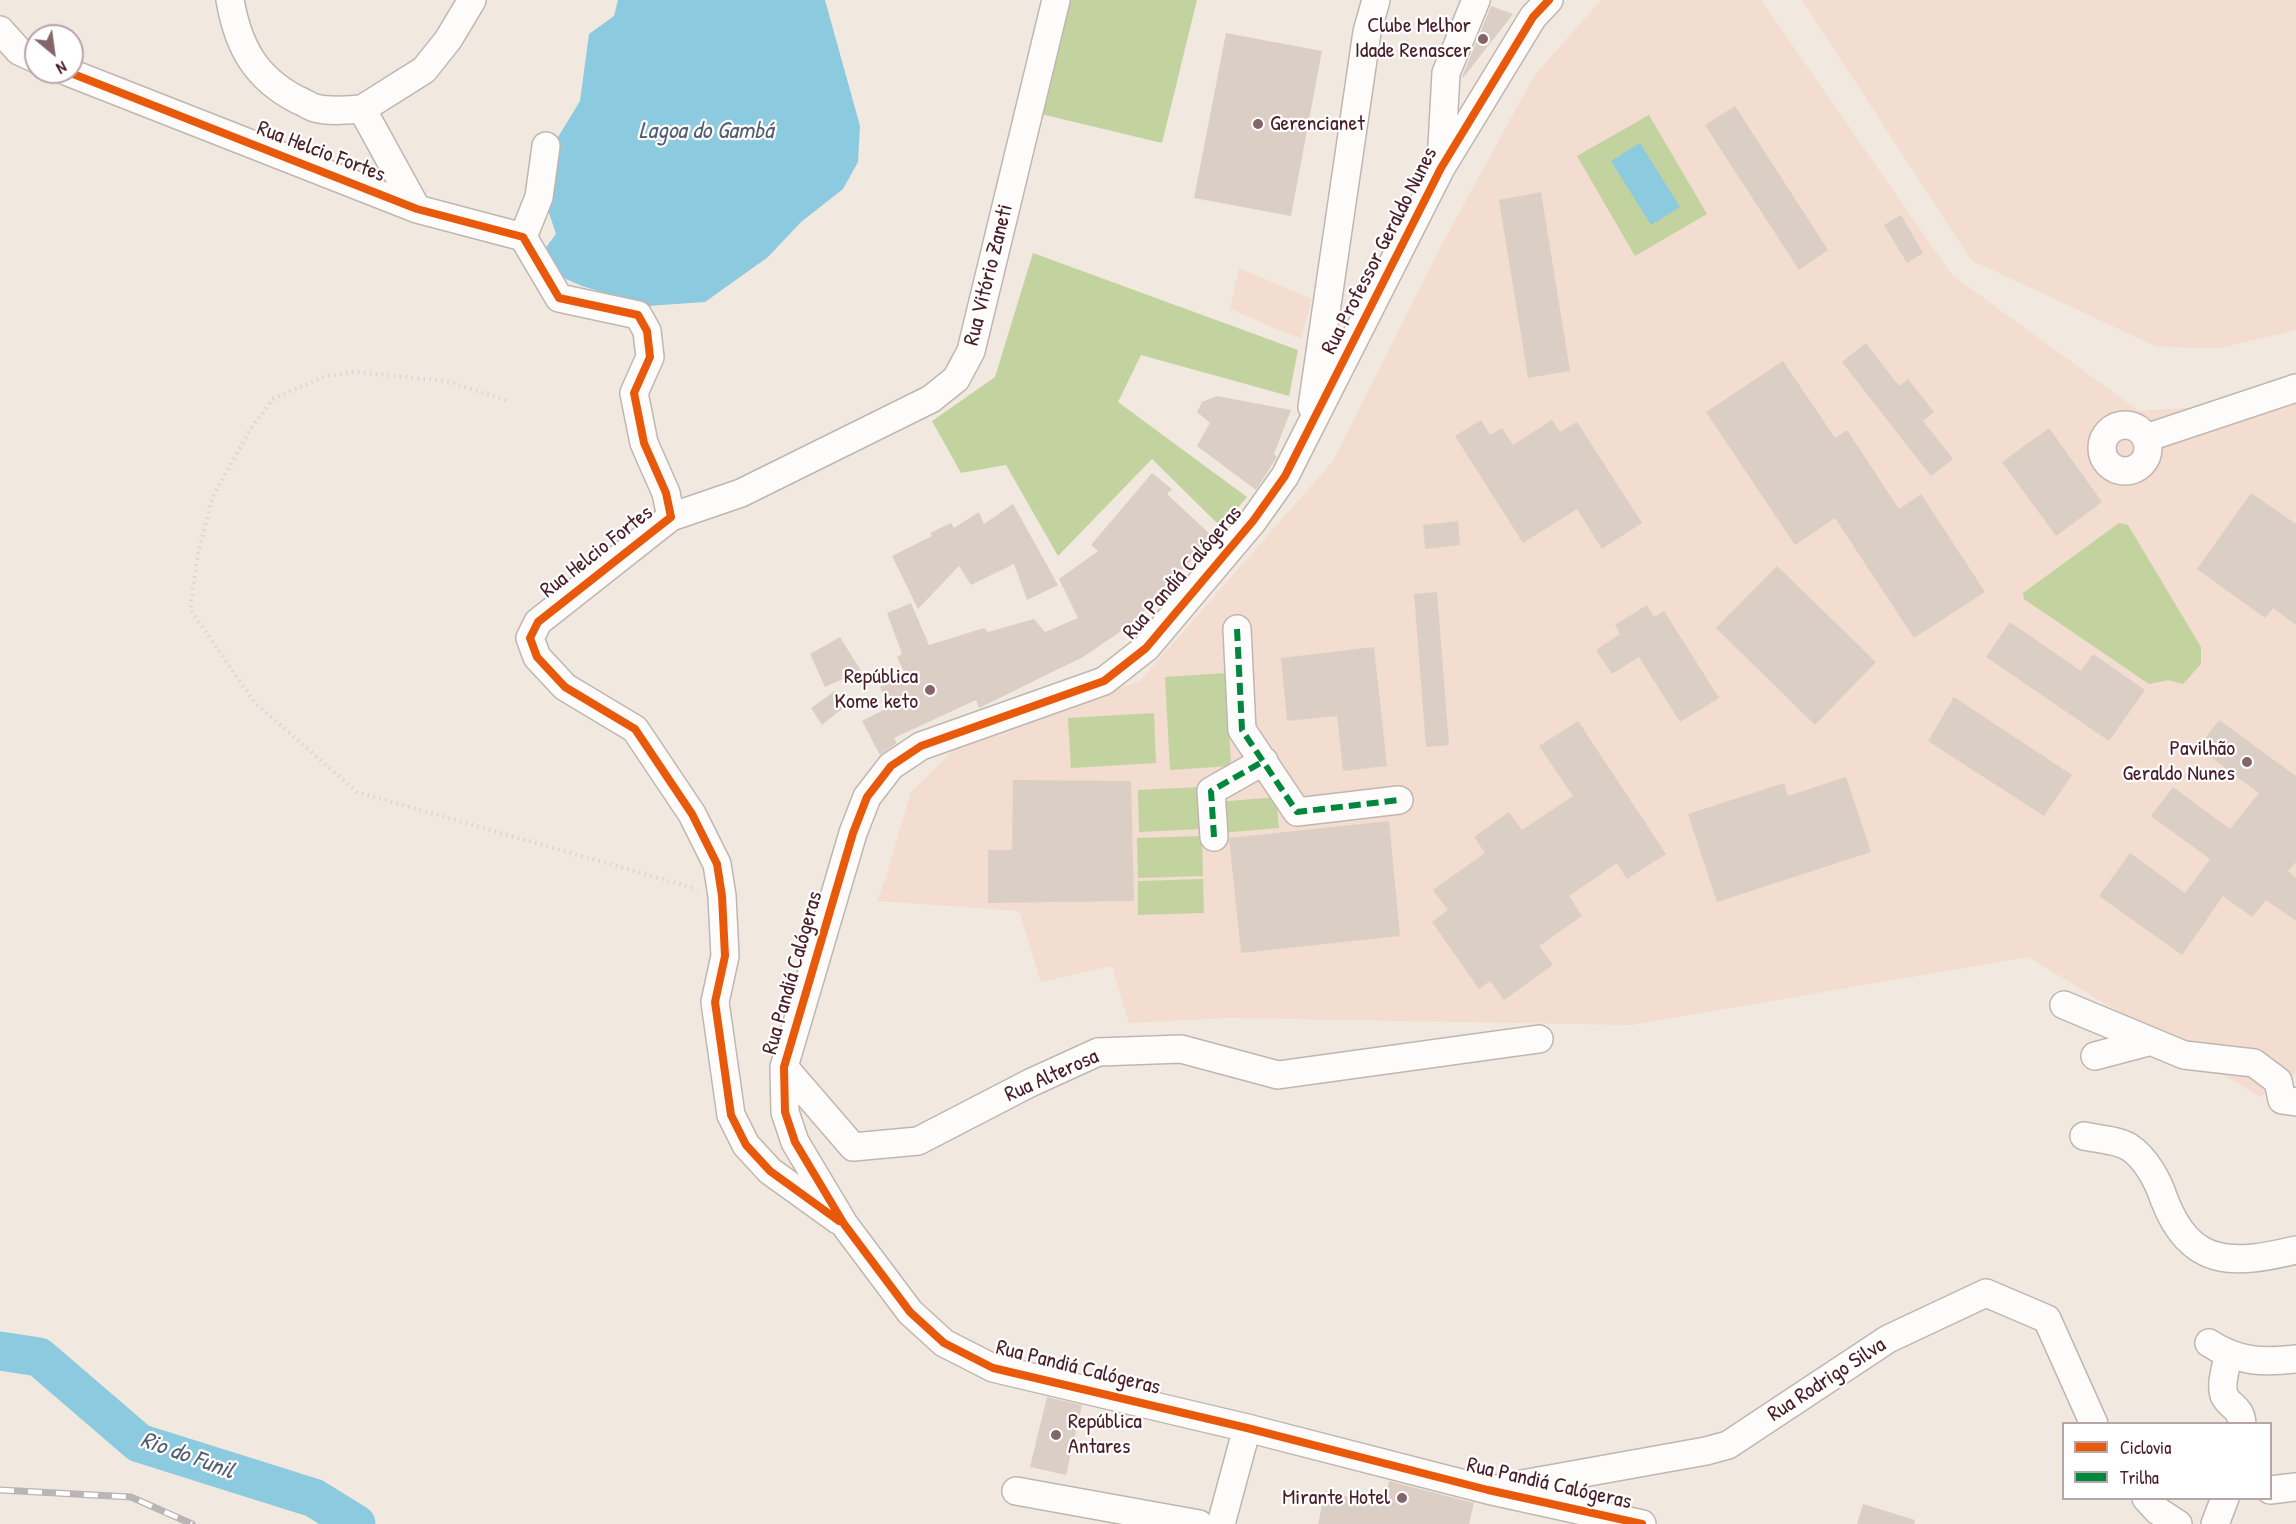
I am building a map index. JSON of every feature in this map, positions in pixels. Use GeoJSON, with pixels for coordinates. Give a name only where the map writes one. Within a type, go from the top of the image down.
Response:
{"type":"FeatureCollection","features":[{"type":"Feature","properties":{"kind":"street"},"geometry":{"type":"LineString","coordinates":[[230,0],[233,19],[249,60],[276,89],[315,108],[362,110],[424,70],[448,40],[472,0]]}},
{"type":"Feature","properties":{"kind":"street","name":"Rua Vitório Zaneti"},"geometry":{"type":"LineString","coordinates":[[671,517],[741,493],[931,399],[956,379],[971,351],[1056,0]]}},
{"type":"Feature","properties":{"kind":"street"},"geometry":{"type":"LineString","coordinates":[[1308,432],[1367,32],[1376,0]]}},
{"type":"Feature","properties":{"kind":"street"},"geometry":{"type":"LineString","coordinates":[[1441,168],[1446,73],[1476,0]]}},
{"type":"Feature","properties":{"kind":"street","name":"Rua Professor Geraldo Nunes"},"geometry":{"type":"LineString","coordinates":[[1308,432],[1441,168],[1533,17],[1549,0]]}},
{"type":"Feature","properties":{"kind":"street"},"geometry":{"type":"LineString","coordinates":[[0,30],[10,44],[24,52]]}},
{"type":"Feature","properties":{"kind":"street","name":"Rua Helcio Fortes"},"geometry":{"type":"LineString","coordinates":[[84,78],[417,209],[524,237],[559,298],[638,315],[647,331],[650,357],[634,393],[644,443],[666,493],[671,517],[538,622],[530,638],[537,657],[565,687],[635,729],[692,814],[717,864],[722,896],[725,956],[715,1002],[731,1115],[746,1145],[770,1171],[844,1224]]}},
{"type":"Feature","properties":{"kind":"street"},"geometry":{"type":"LineString","coordinates":[[362,110],[417,209]]}},
{"type":"Feature","properties":{"kind":"street"},"geometry":{"type":"LineString","coordinates":[[524,237],[539,197],[546,146]]}},
{"type":"Feature","properties":{"kind":"street"},"geometry":{"type":"LineString","coordinates":[[2146,438],[2296,388]]}},
{"type":"Feature","properties":{"kind":"street","name":"Rua Pandiá Calógeras"},"geometry":{"type":"LineString","coordinates":[[1308,432],[1286,476],[1253,521],[1146,648],[1104,681],[921,746],[891,766],[867,797],[853,833],[784,1067],[785,1112],[795,1142],[844,1224],[910,1312],[944,1343],[993,1368],[1247,1428],[1488,1490],[1642,1524]]}},
{"type":"Feature","properties":{"kind":"street"},"geometry":{"type":"LineString","coordinates":[[1237,629],[1242,730],[1297,812],[1399,800]]}},
{"type":"Feature","properties":{"kind":"street"},"geometry":{"type":"LineString","coordinates":[[1214,837],[1210,791],[1264,761]]}},
{"type":"Feature","properties":{"kind":"street"},"geometry":{"type":"LineString","coordinates":[[2064,1005],[2148,1042],[2191,1056],[2254,1063],[2277,1081],[2282,1100],[2296,1102]]}},
{"type":"Feature","properties":{"kind":"street","name":"Rua Alterosa"},"geometry":{"type":"LineString","coordinates":[[784,1067],[853,1146],[918,1141],[1030,1083],[1098,1052],[1181,1049],[1278,1075],[1539,1039]]}},
{"type":"Feature","properties":{"kind":"street"},"geometry":{"type":"LineString","coordinates":[[2095,1056],[2148,1042]]}},
{"type":"Feature","properties":{"kind":"street"},"geometry":{"type":"LineString","coordinates":[[2084,1136],[2123,1144],[2134,1152],[2158,1184],[2176,1226],[2194,1248],[2210,1254],[2247,1258],[2296,1250]]}},
{"type":"Feature","properties":{"kind":"street","name":"Rua Rodrigo Silva"},"geometry":{"type":"LineString","coordinates":[[1488,1490],[1706,1451],[1728,1445],[1888,1339],[1986,1293],[2046,1319],[2093,1422]]}},
{"type":"Feature","properties":{"kind":"street"},"geometry":{"type":"LineString","coordinates":[[2242,1422],[2238,1408],[2228,1400],[2223,1391],[2219,1349],[2261,1362],[2296,1359]]}},
{"type":"Feature","properties":{"kind":"street"},"geometry":{"type":"LineString","coordinates":[[1221,1524],[1247,1428]]}},
{"type":"Feature","properties":{"kind":"street"},"geometry":{"type":"LineString","coordinates":[[2272,1490],[2296,1487]]}},
{"type":"Feature","properties":{"kind":"street"},"geometry":{"type":"LineString","coordinates":[[1016,1491],[1199,1524]]}},
{"type":"Feature","properties":{"kind":"street"},"geometry":{"type":"LineString","coordinates":[[2148,1500],[2158,1511],[2178,1524]]}},
{"type":"Feature","properties":{"kind":"street"},"geometry":{"type":"LineString","coordinates":[[2215,1524],[2223,1500]]}},
{"type":"Feature","properties":{"kind":"path"},"geometry":{"type":"LineString","coordinates":[[506,400],[446,381],[353,372],[324,377],[273,399],[251,428],[212,498],[198,554],[190,609],[255,703],[357,792],[722,896]]}},
{"type":"Feature","properties":{"kind":"shaded area"},"geometry":{"type":"Polygon","coordinates":[[[1601,0],[1761,0],[1952,275],[2139,411],[2296,401],[2296,1073],[2260,1097],[2028,957],[1631,1025],[1230,1018],[1129,1023],[1112,966],[1041,982],[1019,911],[877,901],[911,792],[970,734],[1139,682],[1333,461],[1440,248],[1534,76],[1601,0]]]}},
{"type":"Feature","properties":{"kind":"shaded area"},"geometry":{"type":"Polygon","coordinates":[[[1802,0],[2296,0],[2296,330],[2221,348],[2157,347],[1971,260],[1802,0]]]}},
{"type":"Feature","properties":{"kind":"shaded area"},"geometry":{"type":"Polygon","coordinates":[[[1239,268],[1312,299],[1301,339],[1230,309],[1239,268]]]}},
{"type":"Feature","properties":{"kind":"green space"},"geometry":{"type":"Polygon","coordinates":[[[1068,0],[1197,0],[1162,143],[1041,114],[1068,0]]]}},
{"type":"Feature","properties":{"kind":"green space"},"geometry":{"type":"Polygon","coordinates":[[[1649,115],[1707,214],[1635,256],[1577,156],[1649,115]]]}},
{"type":"Feature","properties":{"kind":"green space"},"geometry":{"type":"Polygon","coordinates":[[[1033,253],[1298,350],[1289,396],[1141,355],[1118,402],[1247,497],[1221,527],[1152,459],[1058,556],[1006,465],[961,473],[932,421],[995,377],[1033,253]]]}},
{"type":"Feature","properties":{"kind":"green space"},"geometry":{"type":"Polygon","coordinates":[[[2119,523],[2128,525],[2201,647],[2201,664],[2183,684],[2168,680],[2149,684],[2024,599],[2023,593],[2119,523]]]}},
{"type":"Feature","properties":{"kind":"green space"},"geometry":{"type":"Polygon","coordinates":[[[1226,673],[1231,766],[1170,770],[1165,677],[1226,673]]]}},
{"type":"Feature","properties":{"kind":"green space"},"geometry":{"type":"Polygon","coordinates":[[[1154,713],[1156,763],[1071,768],[1068,718],[1154,713]]]}},
{"type":"Feature","properties":{"kind":"green space"},"geometry":{"type":"Polygon","coordinates":[[[1200,787],[1201,829],[1139,832],[1138,790],[1200,787]]]}},
{"type":"Feature","properties":{"kind":"green space"},"geometry":{"type":"Polygon","coordinates":[[[1276,797],[1279,828],[1220,833],[1218,802],[1276,797]]]}},
{"type":"Feature","properties":{"kind":"green space"},"geometry":{"type":"Polygon","coordinates":[[[1202,836],[1203,876],[1138,878],[1137,838],[1202,836]]]}},
{"type":"Feature","properties":{"kind":"green space"},"geometry":{"type":"Polygon","coordinates":[[[1203,879],[1204,913],[1138,915],[1138,881],[1203,879]]]}},
{"type":"Feature","properties":{"kind":"water","name":"Lagoa do Gambá"},"geometry":{"type":"Polygon","coordinates":[[[618,0],[825,0],[860,126],[858,162],[843,189],[801,222],[768,257],[705,302],[648,306],[582,286],[559,276],[544,250],[556,234],[546,204],[555,142],[580,101],[589,34],[614,16],[618,0]]]}},
{"type":"Feature","properties":{"kind":"water"},"geometry":{"type":"Polygon","coordinates":[[[1640,143],[1680,207],[1651,225],[1611,161],[1640,143]]]}},
{"type":"Feature","properties":{"kind":"building","name":"Clube Melhor Idade Renascer"},"geometry":{"type":"Polygon","coordinates":[[[1491,6],[1513,14],[1463,78],[1462,77],[1491,6]]]}},
{"type":"Feature","properties":{"kind":"building","name":"Gerencianet"},"geometry":{"type":"Polygon","coordinates":[[[1226,33],[1322,51],[1291,216],[1194,198],[1226,33]]]}},
{"type":"Feature","properties":{"kind":"building"},"geometry":{"type":"Polygon","coordinates":[[[1735,106],[1828,250],[1799,270],[1705,125],[1735,106]]]}},
{"type":"Feature","properties":{"kind":"building"},"geometry":{"type":"Polygon","coordinates":[[[1541,192],[1570,371],[1528,378],[1499,200],[1541,192]]]}},
{"type":"Feature","properties":{"kind":"building"},"geometry":{"type":"Polygon","coordinates":[[[1901,215],[1923,253],[1907,263],[1884,225],[1901,215]]]}},
{"type":"Feature","properties":{"kind":"building"},"geometry":{"type":"Polygon","coordinates":[[[1866,343],[1899,386],[1908,379],[1934,412],[1923,421],[1953,459],[1931,476],[1842,362],[1866,343]]]}},
{"type":"Feature","properties":{"kind":"building"},"geometry":{"type":"Polygon","coordinates":[[[1783,361],[1835,438],[1847,430],[1899,509],[1921,494],[1985,592],[1914,638],[1835,518],[1795,545],[1706,412],[1783,361]]]}},
{"type":"Feature","properties":{"kind":"building"},"geometry":{"type":"Polygon","coordinates":[[[1217,396],[1291,410],[1274,454],[1277,457],[1256,490],[1197,446],[1210,423],[1197,412],[1202,402],[1217,396]]]}},
{"type":"Feature","properties":{"kind":"building"},"geometry":{"type":"Polygon","coordinates":[[[1481,420],[1490,435],[1502,428],[1513,445],[1552,420],[1560,432],[1577,422],[1642,523],[1602,549],[1577,509],[1523,543],[1455,436],[1481,420]]]}},
{"type":"Feature","properties":{"kind":"building"},"geometry":{"type":"Polygon","coordinates":[[[2049,428],[2102,502],[2056,536],[2002,462],[2049,428]]]}},
{"type":"Feature","properties":{"kind":"building"},"geometry":{"type":"Polygon","coordinates":[[[1152,473],[1172,489],[1167,494],[1213,537],[1133,623],[1083,657],[979,708],[976,700],[894,738],[897,743],[880,755],[862,721],[889,707],[880,687],[904,672],[897,657],[902,654],[887,613],[911,603],[929,645],[984,628],[988,632],[1034,619],[1045,632],[1078,618],[1059,579],[1098,551],[1091,545],[1152,473]]]}},
{"type":"Feature","properties":{"kind":"building"},"geometry":{"type":"Polygon","coordinates":[[[2251,493],[2296,524],[2296,625],[2273,608],[2265,618],[2197,569],[2251,493]]]}},
{"type":"Feature","properties":{"kind":"building"},"geometry":{"type":"Polygon","coordinates":[[[1013,504],[1058,585],[1027,600],[1014,564],[971,585],[959,566],[918,609],[892,556],[932,536],[930,533],[951,523],[954,528],[979,512],[984,524],[1013,504]]]}},
{"type":"Feature","properties":{"kind":"building"},"geometry":{"type":"Polygon","coordinates":[[[1458,521],[1460,545],[1425,549],[1423,525],[1458,521]]]}},
{"type":"Feature","properties":{"kind":"building"},"geometry":{"type":"Polygon","coordinates":[[[1777,566],[1876,662],[1815,725],[1716,628],[1777,566]]]}},
{"type":"Feature","properties":{"kind":"building"},"geometry":{"type":"Polygon","coordinates":[[[1437,592],[1449,745],[1426,747],[1414,594],[1437,592]]]}},
{"type":"Feature","properties":{"kind":"building"},"geometry":{"type":"Polygon","coordinates":[[[1647,605],[1654,617],[1664,611],[1719,698],[1680,722],[1639,657],[1612,674],[1596,650],[1620,634],[1615,625],[1647,605]]]}},
{"type":"Feature","properties":{"kind":"building"},"geometry":{"type":"Polygon","coordinates":[[[2010,622],[2081,671],[2093,654],[2145,690],[2109,741],[1986,657],[2010,622]]]}},
{"type":"Feature","properties":{"kind":"building"},"geometry":{"type":"Polygon","coordinates":[[[840,637],[861,671],[825,687],[810,654],[840,637]]]}},
{"type":"Feature","properties":{"kind":"building"},"geometry":{"type":"Polygon","coordinates":[[[1374,647],[1387,766],[1343,771],[1337,716],[1287,721],[1281,658],[1374,647]]]}},
{"type":"Feature","properties":{"kind":"building"},"geometry":{"type":"Polygon","coordinates":[[[835,691],[847,705],[822,725],[811,708],[835,691]]]}},
{"type":"Feature","properties":{"kind":"building"},"geometry":{"type":"Polygon","coordinates":[[[1954,697],[2072,775],[2044,816],[1928,741],[1954,697]]]}},
{"type":"Feature","properties":{"kind":"building"},"geometry":{"type":"Polygon","coordinates":[[[2219,720],[2296,776],[2296,862],[2288,871],[2296,878],[2296,921],[2266,900],[2252,917],[2223,896],[2182,955],[2099,896],[2130,853],[2185,893],[2210,859],[2151,816],[2173,787],[2230,829],[2259,793],[2198,748],[2219,720]]]}},
{"type":"Feature","properties":{"kind":"building"},"geometry":{"type":"Polygon","coordinates":[[[1578,721],[1666,854],[1627,879],[1617,863],[1569,896],[1582,916],[1539,946],[1553,965],[1504,1000],[1490,981],[1479,989],[1432,922],[1448,910],[1433,890],[1485,853],[1474,837],[1509,812],[1522,830],[1573,796],[1539,746],[1578,721]]]}},
{"type":"Feature","properties":{"kind":"building"},"geometry":{"type":"Polygon","coordinates":[[[1846,777],[1871,852],[1717,902],[1688,814],[1784,783],[1788,796],[1846,777]]]}},
{"type":"Feature","properties":{"kind":"building"},"geometry":{"type":"Polygon","coordinates":[[[1013,780],[1131,781],[1134,901],[988,903],[988,850],[1012,850],[1013,780]]]}},
{"type":"Feature","properties":{"kind":"building"},"geometry":{"type":"Polygon","coordinates":[[[1389,821],[1400,936],[1241,953],[1229,838],[1389,821]]]}},
{"type":"Feature","properties":{"kind":"building","name":"República Antares"},"geometry":{"type":"Polygon","coordinates":[[[1047,1397],[1082,1405],[1066,1475],[1030,1467],[1047,1397]]]}},
{"type":"Feature","properties":{"kind":"building","name":"Mirante Hotel"},"geometry":{"type":"Polygon","coordinates":[[[1389,1481],[1474,1503],[1469,1524],[1318,1524],[1325,1491],[1383,1505],[1389,1481]]]}},
{"type":"Feature","properties":{"kind":"building"},"geometry":{"type":"Polygon","coordinates":[[[1863,1504],[1915,1520],[1914,1524],[1857,1524],[1863,1504]]]}},
{"type":"Feature","properties":{"kind":"waterway","name":"Rio do Funil"},"geometry":{"type":"LineString","coordinates":[[0,1351],[39,1357],[139,1443],[314,1498],[356,1524]]}},
{"type":"Feature","properties":{"kind":"railway"},"geometry":{"type":"LineString","coordinates":[[0,1490],[131,1497],[192,1524]]}},
{"type":"Feature","properties":{"kind":"marked path"},"geometry":{"type":"LineString","coordinates":[[1237,629],[1242,730],[1297,812],[1399,800]]}},
{"type":"Feature","properties":{"kind":"marked path"},"geometry":{"type":"LineString","coordinates":[[1214,837],[1211,791],[1264,761]]}},
{"type":"Feature","properties":{"kind":"cycle path"},"geometry":{"type":"LineString","coordinates":[[1549,0],[1533,17],[1441,168],[1285,476],[1253,521],[1146,648],[1104,681],[921,746],[891,766],[867,797],[853,833],[784,1067],[785,1112],[795,1142],[844,1224],[910,1312],[944,1343],[993,1368],[1247,1428],[1488,1490],[1642,1524]]}},
{"type":"Feature","properties":{"kind":"cycle path"},"geometry":{"type":"LineString","coordinates":[[84,78],[417,209],[523,237],[559,298],[638,315],[647,331],[650,357],[634,393],[644,443],[666,493],[671,517],[538,622],[530,638],[537,657],[565,687],[635,729],[692,814],[717,864],[722,896],[725,956],[715,1002],[731,1115],[746,1145],[770,1171],[839,1221]]}},
{"type":"Feature","properties":{"kind":"place","name":"Clube Melhor Idade Renascer"},"geometry":{"type":"Point","coordinates":[1483,39]}},
{"type":"Feature","properties":{"kind":"place","name":"Gerencianet"},"geometry":{"type":"Point","coordinates":[1258,124]}},
{"type":"Feature","properties":{"kind":"place","name":"República Kome keto"},"geometry":{"type":"Point","coordinates":[930,690]}},
{"type":"Feature","properties":{"kind":"place","name":"Pavilhão Geraldo Nunes"},"geometry":{"type":"Point","coordinates":[2247,762]}},
{"type":"Feature","properties":{"kind":"place","name":"República Antares"},"geometry":{"type":"Point","coordinates":[1056,1435]}},
{"type":"Feature","properties":{"kind":"place","name":"Mirante Hotel"},"geometry":{"type":"Point","coordinates":[1402,1498]}}]}
